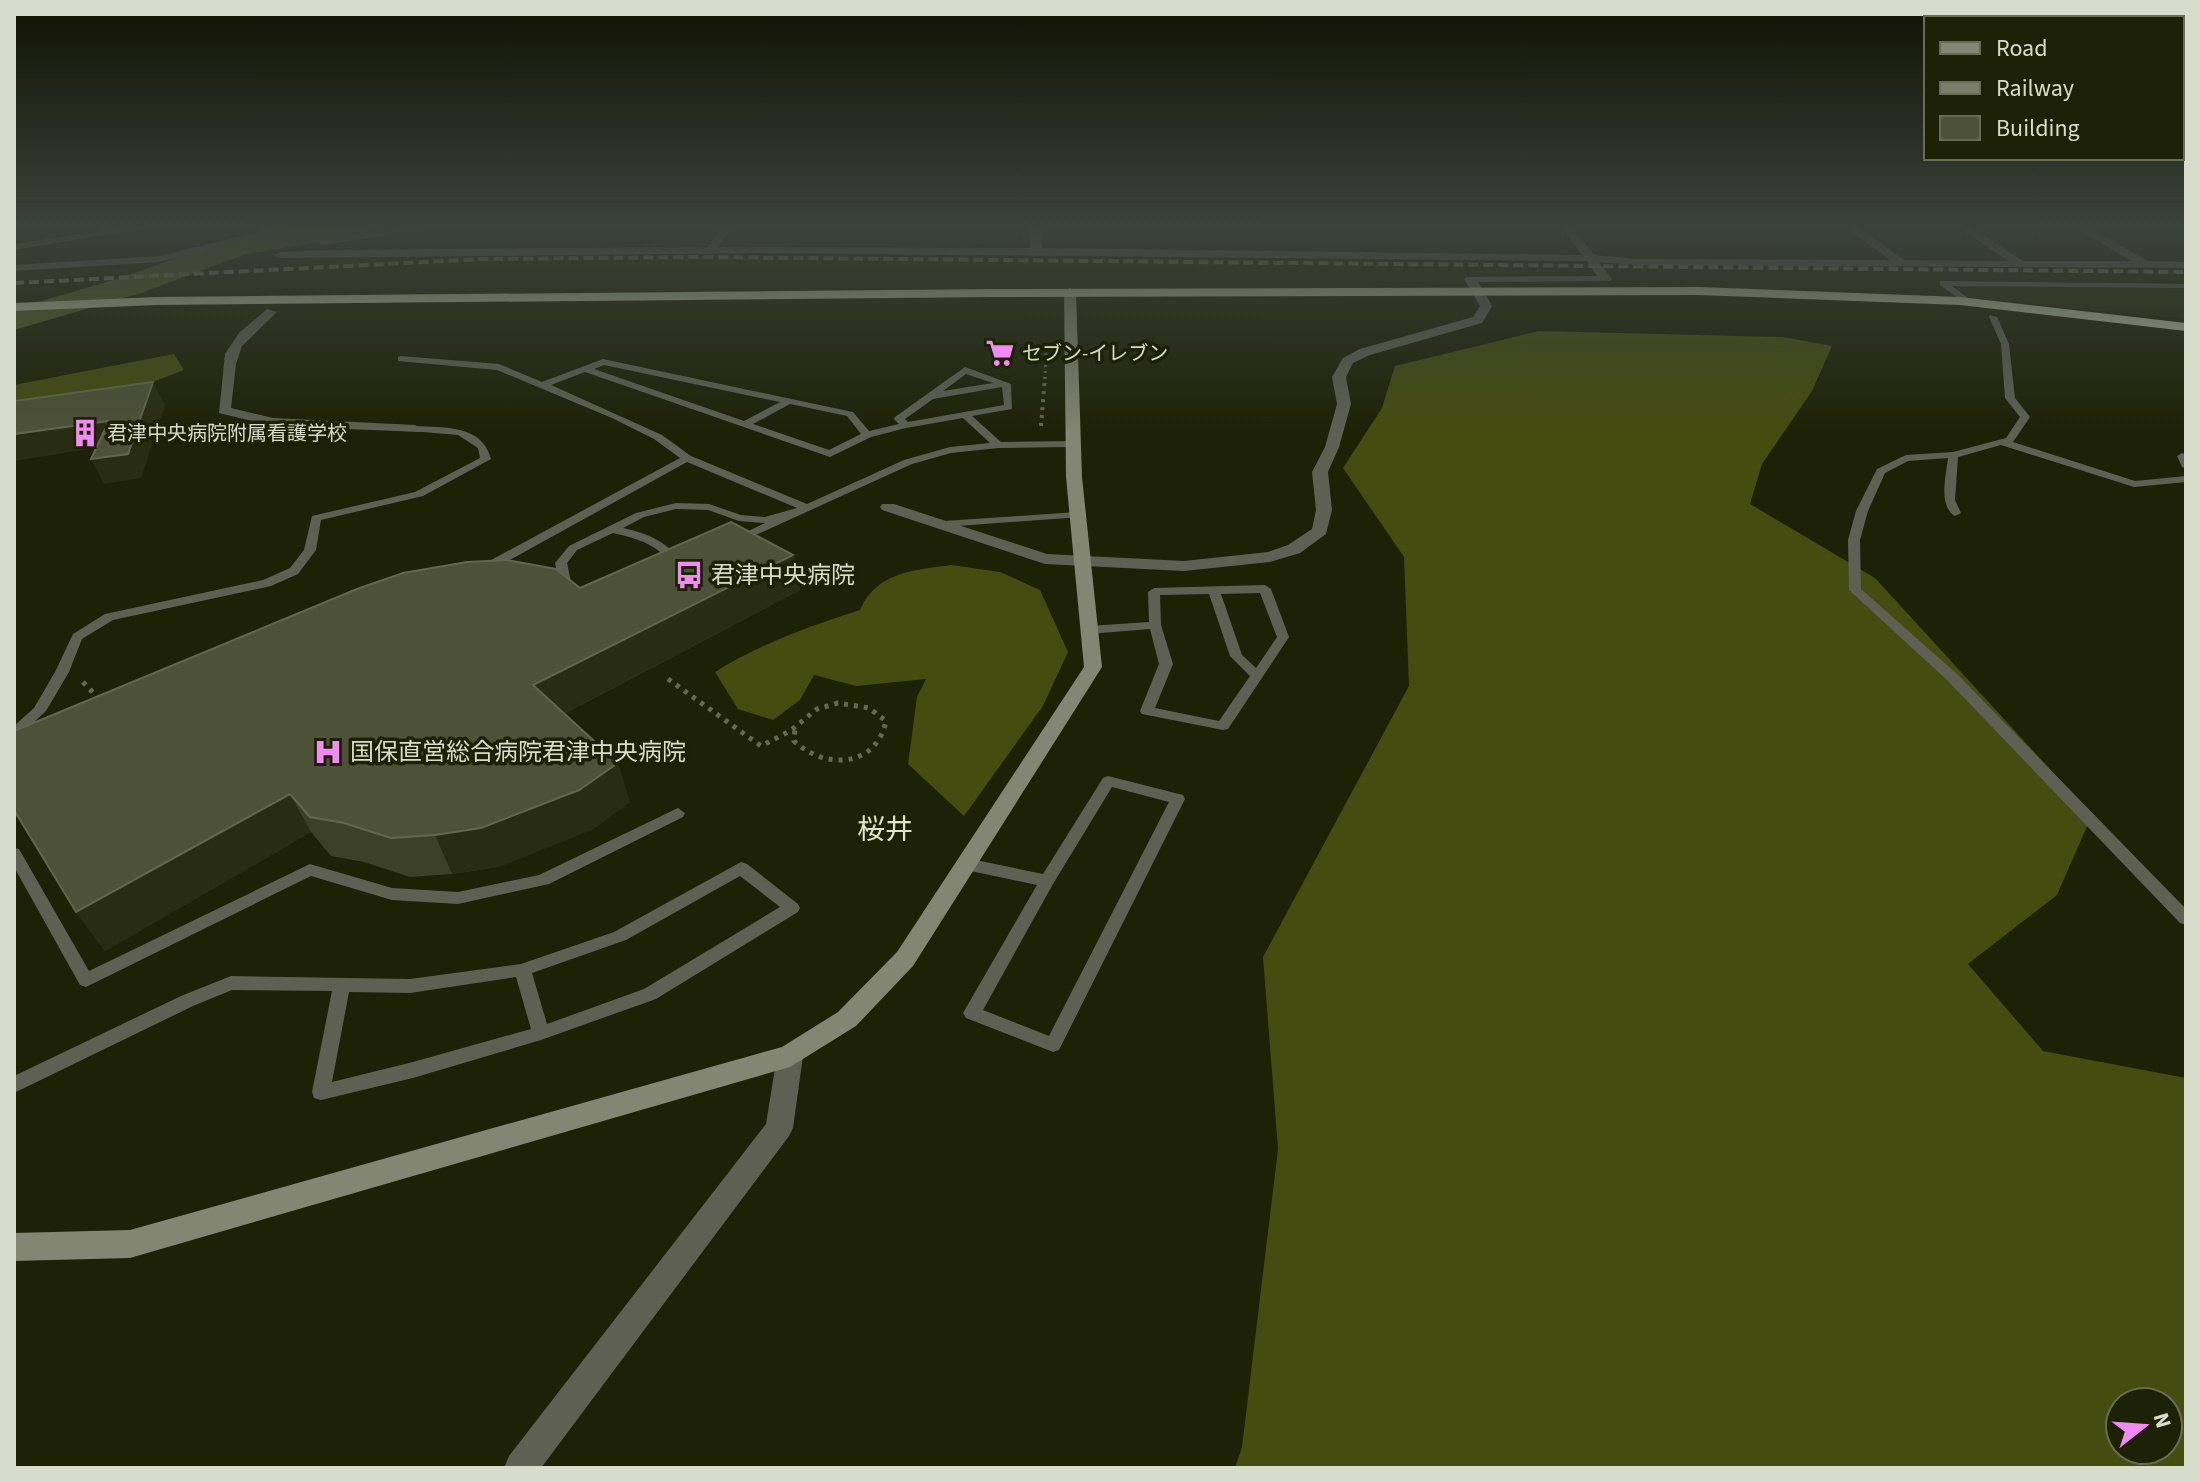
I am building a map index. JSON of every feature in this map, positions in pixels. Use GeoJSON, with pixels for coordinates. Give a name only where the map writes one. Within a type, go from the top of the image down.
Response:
{"type":"FeatureCollection","features":[{"type":"Feature","properties":{"kind":"highway"},"geometry":{"type":"LineString","coordinates":[[14,311],[64,317],[1214,296]]}},
{"type":"Feature","properties":{"kind":"highway"},"geometry":{"type":"LineString","coordinates":[[1825,296],[1968,302],[2186,327]]}},
{"type":"Feature","properties":{"kind":"highway"},"geometry":{"type":"LineString","coordinates":[[14,311],[110,303],[1070,299],[1893,309],[2186,339]]}},
{"type":"Feature","properties":{"kind":"street"},"geometry":{"type":"LineString","coordinates":[[888,507],[1045,559],[1184,566],[1270,557],[1294,549],[1320,531],[1324,510],[1320,472],[1332,447],[1344,404],[1339,377],[1348,361],[1365,352],[1478,320],[1486,306],[1479,296]]}},
{"type":"Feature","properties":{"kind":"street"},"geometry":{"type":"LineString","coordinates":[[14,1247],[130,1244],[790,1056],[847,1019],[905,959],[1093,667],[1077,515],[1070,299]]}},
{"type":"Feature","properties":{"kind":"street"},"geometry":{"type":"LineString","coordinates":[[271,312],[234,344],[227,364],[224,410],[273,422],[415,429]]}},
{"type":"Feature","properties":{"kind":"street"},"geometry":{"type":"LineString","coordinates":[[521,1468],[779,1128],[790,1056]]}},
{"type":"Feature","properties":{"kind":"lane"},"geometry":{"type":"LineString","coordinates":[[1960,296],[1968,302]]}},
{"type":"Feature","properties":{"kind":"lane"},"geometry":{"type":"LineString","coordinates":[[1993,317],[2005,344],[2010,398],[2025,417],[2010,440],[1953,455],[1906,458],[1881,471],[1862,511],[1854,540],[1855,590],[1952,677],[2186,919]]}},
{"type":"Feature","properties":{"kind":"lane"},"geometry":{"type":"LineString","coordinates":[[401,359],[499,367],[658,437],[687,458],[808,509]]}},
{"type":"Feature","properties":{"kind":"lane"},"geometry":{"type":"LineString","coordinates":[[543,385],[603,362],[850,414],[867,435]]}},
{"type":"Feature","properties":{"kind":"lane"},"geometry":{"type":"LineString","coordinates":[[585,369],[830,454],[867,435],[1009,407],[1006,384]]}},
{"type":"Feature","properties":{"kind":"lane"},"geometry":{"type":"LineString","coordinates":[[906,425],[899,419],[965,370],[1006,384]]}},
{"type":"Feature","properties":{"kind":"lane"},"geometry":{"type":"LineString","coordinates":[[925,397],[1006,384]]}},
{"type":"Feature","properties":{"kind":"lane"},"geometry":{"type":"LineString","coordinates":[[745,424],[791,400]]}},
{"type":"Feature","properties":{"kind":"lane"},"geometry":{"type":"LineString","coordinates":[[964,414],[998,445]]}},
{"type":"Feature","properties":{"kind":"lane"},"geometry":{"type":"LineString","coordinates":[[14,733],[39,711],[62,672],[77,637],[109,617],[267,583],[294,571],[310,550],[316,518],[419,494],[486,459],[483,447],[461,432],[415,429]]}},
{"type":"Feature","properties":{"kind":"lane"},"geometry":{"type":"LineString","coordinates":[[2001,442],[2134,484],[2186,479]]}},
{"type":"Feature","properties":{"kind":"lane"},"geometry":{"type":"LineString","coordinates":[[722,547],[908,462],[950,450],[998,445],[1073,444]]}},
{"type":"Feature","properties":{"kind":"lane"},"geometry":{"type":"LineString","coordinates":[[1953,455],[1950,500],[1955,513]]}},
{"type":"Feature","properties":{"kind":"lane"},"geometry":{"type":"LineString","coordinates":[[475,573],[687,458]]}},
{"type":"Feature","properties":{"kind":"lane"},"geometry":{"type":"LineString","coordinates":[[585,593],[565,584],[561,563],[573,548],[640,515],[676,506],[709,507],[739,518],[765,520],[808,509]]}},
{"type":"Feature","properties":{"kind":"lane"},"geometry":{"type":"LineString","coordinates":[[944,524],[1077,515]]}},
{"type":"Feature","properties":{"kind":"lane"},"geometry":{"type":"LineString","coordinates":[[612,529],[649,538],[669,549],[679,566]]}},
{"type":"Feature","properties":{"kind":"lane"},"geometry":{"type":"LineString","coordinates":[[667,572],[694,560]]}},
{"type":"Feature","properties":{"kind":"lane"},"geometry":{"type":"LineString","coordinates":[[1265,589],[1283,637],[1223,726],[1147,711],[1166,664],[1155,625],[1154,592],[1265,589]]}},
{"type":"Feature","properties":{"kind":"lane"},"geometry":{"type":"LineString","coordinates":[[1214,590],[1236,656],[1257,676]]}},
{"type":"Feature","properties":{"kind":"lane"},"geometry":{"type":"LineString","coordinates":[[1089,630],[1155,625]]}},
{"type":"Feature","properties":{"kind":"lane"},"geometry":{"type":"LineString","coordinates":[[1108,781],[1178,799],[1053,1045],[972,1013],[1047,881],[1108,781]]}},
{"type":"Feature","properties":{"kind":"lane"},"geometry":{"type":"LineString","coordinates":[[16,863],[86,980],[310,870],[392,894],[458,898],[543,880],[678,813]]}},
{"type":"Feature","properties":{"kind":"lane"},"geometry":{"type":"LineString","coordinates":[[966,864],[1047,881]]}},
{"type":"Feature","properties":{"kind":"lane"},"geometry":{"type":"LineString","coordinates":[[14,1085],[187,1001],[231,983],[410,986],[522,970],[620,936],[741,868],[792,908],[650,994],[541,1033],[413,1070],[321,1092],[342,985]]}},
{"type":"Feature","properties":{"kind":"lane"},"geometry":{"type":"LineString","coordinates":[[522,970],[541,1033]]}},
{"type":"Feature","properties":{"kind":"path"},"geometry":{"type":"LineString","coordinates":[[1038,427],[1043,424],[1046,331]]}},
{"type":"Feature","properties":{"kind":"path"},"geometry":{"type":"LineString","coordinates":[[668,679],[761,746],[795,728],[805,716],[821,706],[841,702],[861,703],[877,710],[886,721],[886,733],[877,746],[860,756],[839,761],[819,759],[802,752],[794,741],[795,728]]}},
{"type":"Feature","properties":{"kind":"path"},"geometry":{"type":"LineString","coordinates":[[83,682],[106,708]]}},
{"type":"Feature","properties":{"kind":"shaded area"},"geometry":{"type":"Polygon","coordinates":[[[1969,296],[2186,296],[2186,319],[1969,296]]]}},
{"type":"Feature","properties":{"kind":"shaded area"},"geometry":{"type":"Polygon","coordinates":[[[1539,331],[1783,337],[1832,346],[1812,391],[1762,464],[1750,504],[1875,578],[2092,815],[2057,895],[1968,964],[2043,1051],[2186,1078],[2186,1468],[1235,1468],[1242,1447],[1278,1149],[1263,957],[1409,686],[1404,557],[1343,468],[1382,408],[1395,366],[1539,331]]]}},
{"type":"Feature","properties":{"kind":"shaded area"},"geometry":{"type":"Polygon","coordinates":[[[174,354],[184,370],[93,405],[14,419],[14,385],[174,354]]]}},
{"type":"Feature","properties":{"kind":"shaded area"},"geometry":{"type":"Polygon","coordinates":[[[951,565],[1000,572],[1040,590],[1068,652],[1043,706],[964,816],[908,764],[917,697],[926,679],[856,686],[814,675],[800,700],[773,720],[738,709],[715,672],[786,636],[860,610],[867,597],[886,580],[910,571],[951,565]]]}},
{"type":"Feature","properties":{"kind":"building"},"geometry":{"type":"Polygon","coordinates":[[[153,382],[128,454],[91,459],[109,421],[14,434],[14,401],[153,382]]]}},
{"type":"Feature","properties":{"kind":"building","name":"国保直営総合病院君津中央病院"},"geometry":{"type":"Polygon","coordinates":[[[731,522],[793,555],[533,685],[618,763],[579,790],[481,828],[391,838],[344,823],[310,817],[290,794],[76,912],[14,810],[14,731],[357,589],[403,573],[467,562],[507,560],[556,569],[580,588],[731,522]]]}},
{"type":"Feature","properties":{"kind":"waterway"},"geometry":{"type":"LineString","coordinates":[[14,320],[95,296]]}},
{"type":"Feature","properties":{"kind":"place","name":"セブン-イレブン"},"geometry":{"type":"Point","coordinates":[1000,353]}},
{"type":"Feature","properties":{"kind":"place","name":"君津中央病院附属看護学校"},"geometry":{"type":"Point","coordinates":[85,433]}},
{"type":"Feature","properties":{"kind":"place","name":"君津中央病院"},"geometry":{"type":"Point","coordinates":[689,575]}},
{"type":"Feature","properties":{"kind":"place","name":"国保直営総合病院君津中央病院"},"geometry":{"type":"Point","coordinates":[328,752]}},
{"type":"Feature","properties":{"kind":"district","name":"桜井"},"geometry":{"type":"Point","coordinates":[885,829]}}]}
